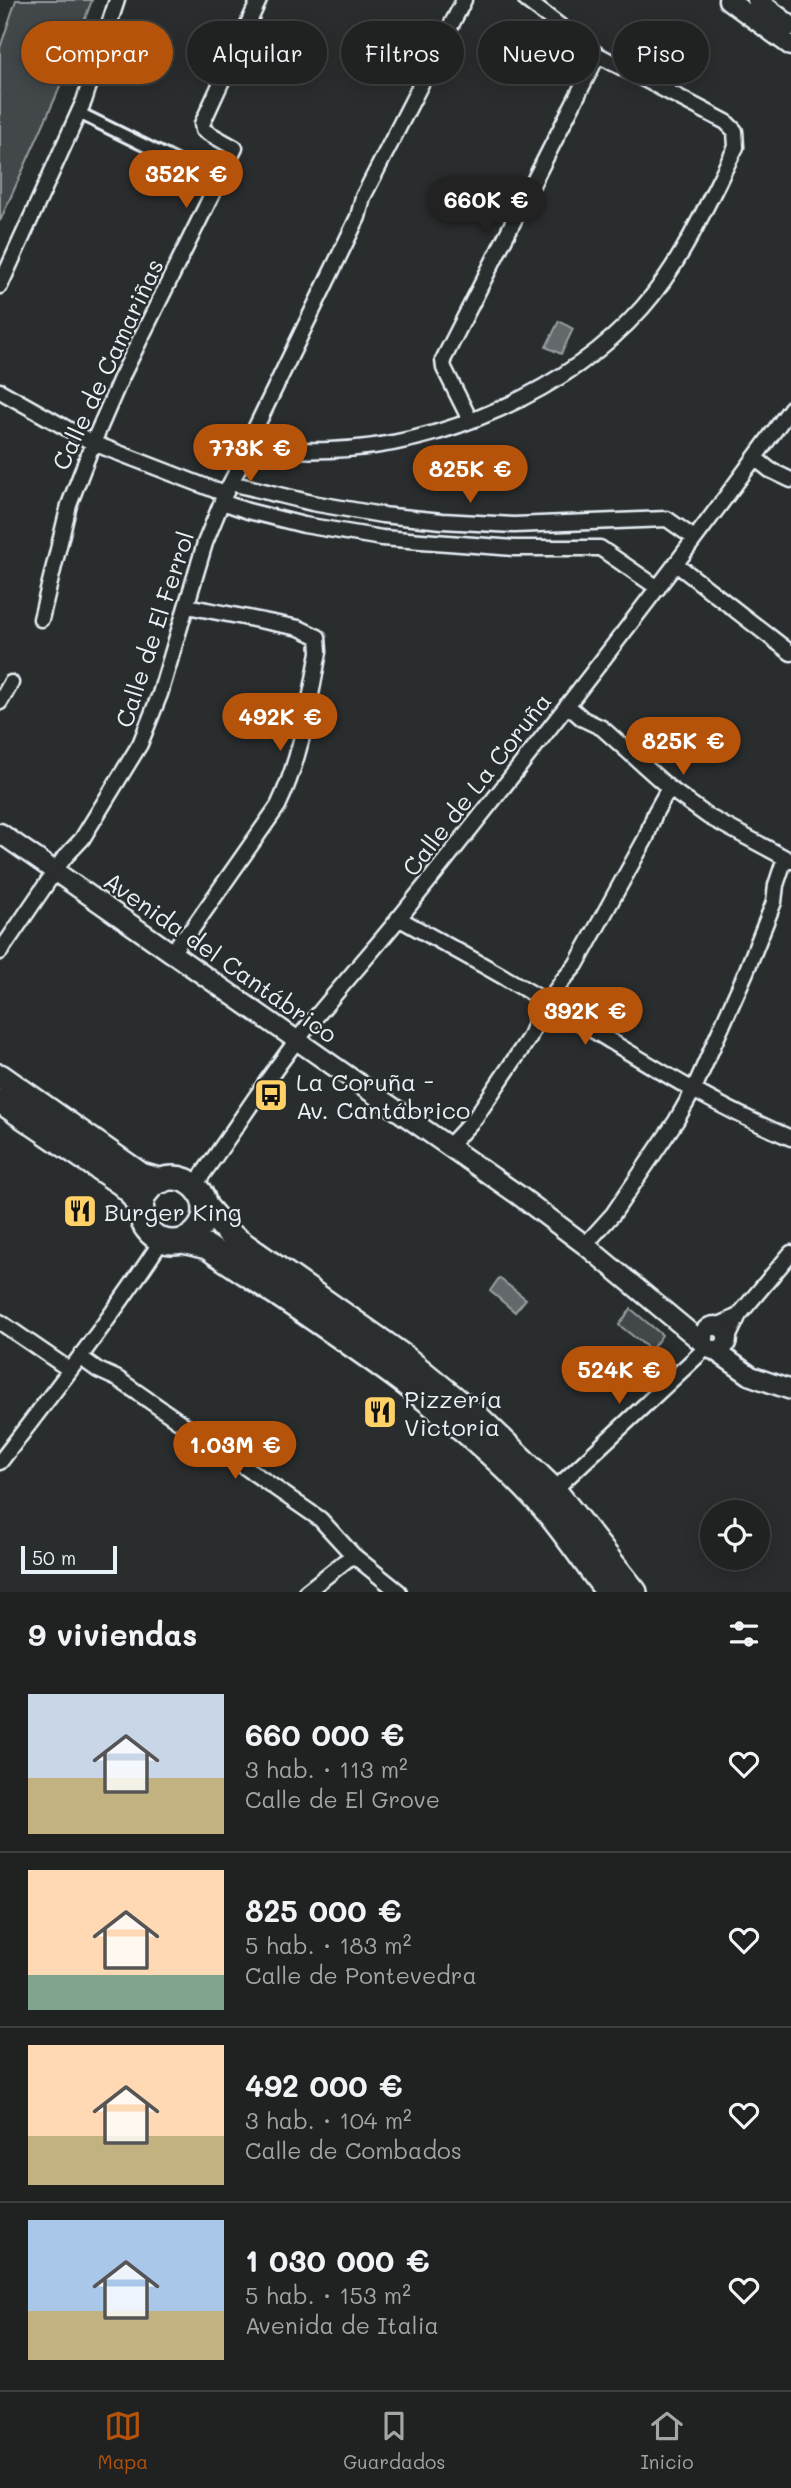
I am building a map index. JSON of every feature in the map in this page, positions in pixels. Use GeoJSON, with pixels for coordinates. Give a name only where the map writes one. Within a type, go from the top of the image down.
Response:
{"type":"FeatureCollection","features":[{"type":"Feature","properties":{"kind":"main road"},"geometry":{"type":"LineString","coordinates":[[0,1076],[141,1175],[162,1181]]}},
{"type":"Feature","properties":{"kind":"main road"},"geometry":{"type":"LineString","coordinates":[[0,1101],[130,1191],[142,1210],[147,1228],[172,1240],[207,1247],[393,1373],[469,1434],[540,1504],[608,1592]]}},
{"type":"Feature","properties":{"kind":"main road"},"geometry":{"type":"LineString","coordinates":[[142,1210],[144,1198],[151,1187],[162,1181],[173,1178],[194,1186],[205,1206],[230,1236],[404,1357],[481,1420],[554,1490],[635,1592]]}},
{"type":"Feature","properties":{"kind":"main road"},"geometry":{"type":"LineString","coordinates":[[172,1240],[193,1236],[204,1217],[205,1206]]}},
{"type":"Feature","properties":{"kind":"street"},"geometry":{"type":"LineString","coordinates":[[0,286],[79,113],[117,0]]}},
{"type":"Feature","properties":{"kind":"street","name":"Calle de Camariñas"},"geometry":{"type":"LineString","coordinates":[[40,619],[69,505],[93,443],[121,379],[235,148],[203,130],[202,124],[259,0]]}},
{"type":"Feature","properties":{"kind":"street","name":"Calle de El Ferrol"},"geometry":{"type":"LineString","coordinates":[[0,952],[64,858],[82,839],[140,744],[160,694],[205,543],[224,497],[358,217],[363,197],[464,0]]}},
{"type":"Feature","properties":{"kind":"street"},"geometry":{"type":"LineString","coordinates":[[526,0],[553,21]]}},
{"type":"Feature","properties":{"kind":"street"},"geometry":{"type":"LineString","coordinates":[[729,0],[791,47]]}},
{"type":"Feature","properties":{"kind":"street"},"geometry":{"type":"LineString","coordinates":[[757,0],[791,26]]}},
{"type":"Feature","properties":{"kind":"street"},"geometry":{"type":"LineString","coordinates":[[252,442],[262,446],[304,450],[356,449],[439,432],[496,411],[547,386],[598,351],[642,307],[675,263],[736,147],[735,131],[726,122],[599,56]]}},
{"type":"Feature","properties":{"kind":"street"},"geometry":{"type":"LineString","coordinates":[[470,420],[444,368],[443,359],[583,84]]}},
{"type":"Feature","properties":{"kind":"street"},"geometry":{"type":"LineString","coordinates":[[79,113],[219,182]]}},
{"type":"Feature","properties":{"kind":"street"},"geometry":{"type":"LineString","coordinates":[[0,391],[93,443],[224,497],[248,511],[304,525],[382,538],[514,548],[600,548],[658,588]]}},
{"type":"Feature","properties":{"kind":"street","name":"Calle de La Coruña"},"geometry":{"type":"LineString","coordinates":[[194,1186],[297,1040],[567,705],[658,588],[791,408]]}},
{"type":"Feature","properties":{"kind":"street"},"geometry":{"type":"LineString","coordinates":[[755,457],[770,470],[791,480]]}},
{"type":"Feature","properties":{"kind":"street"},"geometry":{"type":"LineString","coordinates":[[224,497],[313,503],[442,521],[514,525],[667,519],[694,538]]}},
{"type":"Feature","properties":{"kind":"street"},"geometry":{"type":"LineString","coordinates":[[676,564],[791,653]]}},
{"type":"Feature","properties":{"kind":"street"},"geometry":{"type":"LineString","coordinates":[[172,953],[263,830],[283,796],[300,751],[319,652],[318,637],[299,628],[187,606]]}},
{"type":"Feature","properties":{"kind":"street"},"geometry":{"type":"LineString","coordinates":[[0,702],[11,683]]}},
{"type":"Feature","properties":{"kind":"street"},"geometry":{"type":"LineString","coordinates":[[567,705],[583,719],[602,728],[669,788],[709,817],[788,859],[776,885],[774,902],[746,972],[693,1091],[676,1121],[613,1214],[585,1245]]}},
{"type":"Feature","properties":{"kind":"street"},"geometry":{"type":"LineString","coordinates":[[449,1146],[475,1118],[529,1038],[538,1016],[576,965],[646,838],[655,813],[669,788]]}},
{"type":"Feature","properties":{"kind":"street","name":"Avenida del Cantábrico"},"geometry":{"type":"LineString","coordinates":[[0,833],[449,1146],[585,1245],[681,1325],[699,1329],[715,1340]]}},
{"type":"Feature","properties":{"kind":"street"},"geometry":{"type":"LineString","coordinates":[[398,918],[548,1003],[693,1091],[759,1125],[791,1138]]}},
{"type":"Feature","properties":{"kind":"street"},"geometry":{"type":"LineString","coordinates":[[0,1462],[138,1277],[172,1240]]}},
{"type":"Feature","properties":{"kind":"street"},"geometry":{"type":"LineString","coordinates":[[554,1490],[715,1340],[791,1253]]}},
{"type":"Feature","properties":{"kind":"street"},"geometry":{"type":"LineString","coordinates":[[0,1322],[70,1370]]}},
{"type":"Feature","properties":{"kind":"street"},"geometry":{"type":"LineString","coordinates":[[715,1340],[751,1376],[791,1390]]}},
{"type":"Feature","properties":{"kind":"street"},"geometry":{"type":"LineString","coordinates":[[80,1357],[98,1370],[118,1379],[320,1519],[354,1555],[399,1592]]}},
{"type":"Feature","properties":{"kind":"street"},"geometry":{"type":"LineString","coordinates":[[306,1592],[354,1555]]}},
{"type":"Feature","properties":{"kind":"shaded area"},"geometry":{"type":"Polygon","coordinates":[[[16,0],[92,0],[84,21],[21,21],[21,84],[61,84],[0,221],[0,48],[16,0]]]}},
{"type":"Feature","properties":{"kind":"shaded area"},"geometry":{"type":"Polygon","coordinates":[[[559,321],[573,329],[561,354],[546,347],[559,321]]]}},
{"type":"Feature","properties":{"kind":"shaded area"},"geometry":{"type":"Polygon","coordinates":[[[499,1278],[526,1299],[515,1312],[490,1291],[499,1278]]]}},
{"type":"Feature","properties":{"kind":"shaded area"},"geometry":{"type":"Polygon","coordinates":[[[631,1309],[662,1335],[651,1350],[619,1325],[631,1309]]]}},
{"type":"Feature","properties":{"kind":"place","name":"La Coruña - Av. Cantábrico"},"geometry":{"type":"Point","coordinates":[271,1095]}},
{"type":"Feature","properties":{"kind":"place","name":"Burger King"},"geometry":{"type":"Point","coordinates":[80,1211]}},
{"type":"Feature","properties":{"kind":"place","name":"Pizzería Victoria"},"geometry":{"type":"Point","coordinates":[380,1412]}}]}
